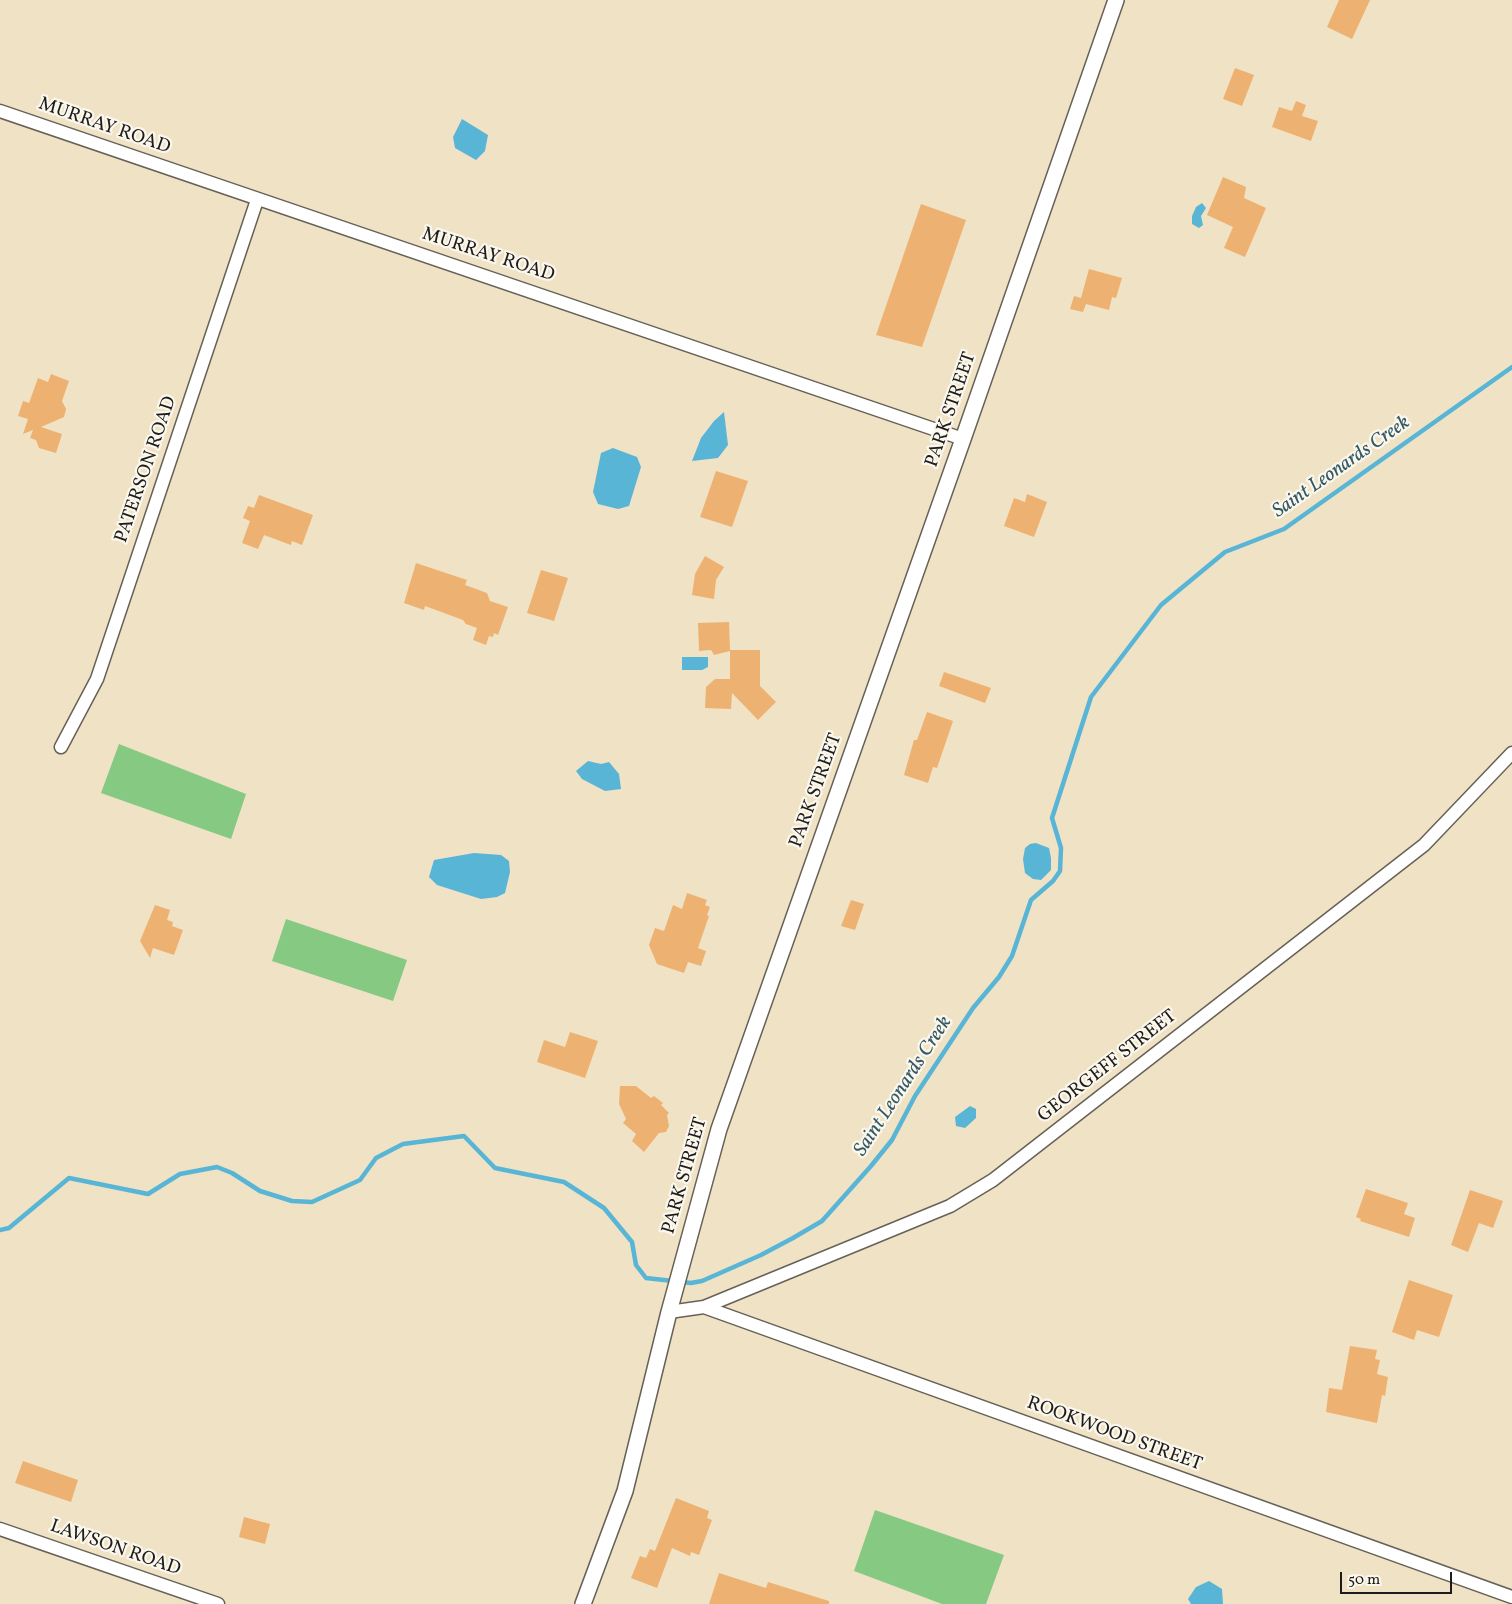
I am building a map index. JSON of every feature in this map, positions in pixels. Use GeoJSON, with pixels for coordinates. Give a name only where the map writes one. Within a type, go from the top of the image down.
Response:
{"type":"FeatureCollection","features":[{"type":"Feature","properties":{"kind":"street","name":"PARK STREET"},"geometry":{"type":"LineString","coordinates":[[583,1604],[625,1491],[669,1312],[718,1129],[963,440],[1116,0]]}},
{"type":"Feature","properties":{"kind":"street","name":"MURRAY ROAD"},"geometry":{"type":"LineString","coordinates":[[0,110],[257,200],[516,285],[963,440]]}},
{"type":"Feature","properties":{"kind":"street","name":"PATERSON ROAD"},"geometry":{"type":"LineString","coordinates":[[61,747],[97,679],[257,200]]}},
{"type":"Feature","properties":{"kind":"street","name":"GEORGEFF STREET"},"geometry":{"type":"LineString","coordinates":[[669,1312],[704,1307],[950,1206],[993,1180],[1424,845],[1512,754]]}},
{"type":"Feature","properties":{"kind":"street","name":"ROOKWOOD STREET"},"geometry":{"type":"LineString","coordinates":[[704,1307],[1512,1597]]}},
{"type":"Feature","properties":{"kind":"street","name":"LAWSON ROAD"},"geometry":{"type":"LineString","coordinates":[[0,1529],[218,1604]]}},
{"type":"Feature","properties":{"kind":"green space"},"geometry":{"type":"Polygon","coordinates":[[[119,744],[246,794],[231,839],[101,793],[119,744]]]}},
{"type":"Feature","properties":{"kind":"green space"},"geometry":{"type":"Polygon","coordinates":[[[286,919],[407,960],[393,1001],[272,961],[286,919]]]}},
{"type":"Feature","properties":{"kind":"green space"},"geometry":{"type":"Polygon","coordinates":[[[875,1510],[1004,1555],[986,1604],[942,1604],[854,1571],[875,1510]]]}},
{"type":"Feature","properties":{"kind":"water"},"geometry":{"type":"Polygon","coordinates":[[[462,119],[488,135],[485,151],[476,160],[455,148],[453,137],[462,119]]]}},
{"type":"Feature","properties":{"kind":"water"},"geometry":{"type":"Polygon","coordinates":[[[1202,203],[1206,208],[1201,216],[1203,225],[1199,228],[1192,224],[1192,216],[1196,207],[1202,203]]]}},
{"type":"Feature","properties":{"kind":"water"},"geometry":{"type":"Polygon","coordinates":[[[724,412],[728,445],[718,458],[692,461],[701,438],[714,421],[724,412]]]}},
{"type":"Feature","properties":{"kind":"water"},"geometry":{"type":"Polygon","coordinates":[[[613,448],[637,457],[641,467],[629,506],[618,509],[598,504],[593,492],[601,453],[613,448]]]}},
{"type":"Feature","properties":{"kind":"water"},"geometry":{"type":"Polygon","coordinates":[[[682,657],[708,657],[708,667],[702,670],[682,670],[682,657]]]}},
{"type":"Feature","properties":{"kind":"water"},"geometry":{"type":"Polygon","coordinates":[[[588,761],[601,764],[609,762],[619,774],[621,789],[605,791],[582,779],[576,771],[588,761]]]}},
{"type":"Feature","properties":{"kind":"water"},"geometry":{"type":"Polygon","coordinates":[[[1036,843],[1049,848],[1051,858],[1051,870],[1041,880],[1033,879],[1025,873],[1023,859],[1025,848],[1030,844],[1036,843]]]}},
{"type":"Feature","properties":{"kind":"water"},"geometry":{"type":"Polygon","coordinates":[[[474,853],[501,855],[509,861],[510,872],[505,893],[497,897],[481,899],[437,885],[429,877],[434,860],[474,853]]]}},
{"type":"Feature","properties":{"kind":"water"},"geometry":{"type":"Polygon","coordinates":[[[970,1106],[976,1109],[976,1118],[965,1128],[956,1126],[955,1117],[970,1106]]]}},
{"type":"Feature","properties":{"kind":"water"},"geometry":{"type":"Polygon","coordinates":[[[1209,1581],[1222,1589],[1223,1604],[1191,1604],[1188,1599],[1196,1587],[1209,1581]]]}},
{"type":"Feature","properties":{"kind":"building"},"geometry":{"type":"Polygon","coordinates":[[[1339,0],[1370,0],[1352,39],[1327,27],[1339,0]]]}},
{"type":"Feature","properties":{"kind":"building"},"geometry":{"type":"Polygon","coordinates":[[[1235,68],[1254,75],[1242,106],[1223,99],[1235,68]]]}},
{"type":"Feature","properties":{"kind":"building"},"geometry":{"type":"Polygon","coordinates":[[[1296,101],[1306,105],[1302,116],[1318,121],[1311,141],[1272,127],[1279,107],[1292,111],[1296,101]]]}},
{"type":"Feature","properties":{"kind":"building"},"geometry":{"type":"Polygon","coordinates":[[[1223,177],[1246,187],[1244,198],[1266,208],[1245,257],[1224,248],[1233,227],[1207,215],[1223,177]]]}},
{"type":"Feature","properties":{"kind":"building"},"geometry":{"type":"Polygon","coordinates":[[[921,204],[966,220],[922,347],[876,335],[921,204]]]}},
{"type":"Feature","properties":{"kind":"building"},"geometry":{"type":"Polygon","coordinates":[[[1089,269],[1122,278],[1116,298],[1112,297],[1109,310],[1086,304],[1083,312],[1070,309],[1074,296],[1081,298],[1089,269]]]}},
{"type":"Feature","properties":{"kind":"building"},"geometry":{"type":"Polygon","coordinates":[[[51,374],[69,381],[62,401],[66,409],[64,417],[41,427],[62,434],[56,453],[39,448],[36,440],[30,438],[33,430],[23,434],[28,419],[18,416],[23,401],[29,403],[38,378],[48,382],[51,374]]]}},
{"type":"Feature","properties":{"kind":"building"},"geometry":{"type":"Polygon","coordinates":[[[716,471],[748,481],[732,527],[700,517],[716,471]]]}},
{"type":"Feature","properties":{"kind":"building"},"geometry":{"type":"Polygon","coordinates":[[[1027,494],[1047,502],[1034,537],[1004,526],[1014,498],[1025,502],[1027,494]]]}},
{"type":"Feature","properties":{"kind":"building"},"geometry":{"type":"Polygon","coordinates":[[[259,495],[313,515],[302,545],[292,541],[291,545],[264,535],[258,549],[242,543],[250,521],[243,518],[248,506],[254,508],[259,495]]]}},
{"type":"Feature","properties":{"kind":"building"},"geometry":{"type":"Polygon","coordinates":[[[705,556],[724,567],[716,580],[714,599],[692,595],[695,574],[705,556]]]}},
{"type":"Feature","properties":{"kind":"building"},"geometry":{"type":"Polygon","coordinates":[[[416,563],[467,580],[465,585],[487,593],[490,601],[508,607],[498,635],[494,633],[493,637],[489,636],[486,645],[473,640],[477,628],[466,624],[463,620],[425,606],[424,610],[404,603],[416,563]]]}},
{"type":"Feature","properties":{"kind":"building"},"geometry":{"type":"Polygon","coordinates":[[[541,570],[568,578],[554,621],[527,613],[541,570]]]}},
{"type":"Feature","properties":{"kind":"building"},"geometry":{"type":"Polygon","coordinates":[[[729,622],[730,650],[760,650],[760,686],[776,702],[758,720],[732,693],[731,709],[705,708],[706,687],[715,679],[730,679],[730,651],[714,655],[711,650],[699,651],[698,623],[729,622]]]}},
{"type":"Feature","properties":{"kind":"building"},"geometry":{"type":"Polygon","coordinates":[[[944,672],[991,688],[985,703],[939,686],[944,672]]]}},
{"type":"Feature","properties":{"kind":"building"},"geometry":{"type":"Polygon","coordinates":[[[927,712],[953,721],[937,768],[933,767],[928,783],[904,775],[914,740],[917,740],[927,712]]]}},
{"type":"Feature","properties":{"kind":"building"},"geometry":{"type":"Polygon","coordinates":[[[687,893],[707,900],[705,905],[710,907],[707,915],[709,916],[698,948],[706,951],[701,966],[688,962],[684,973],[657,964],[649,945],[655,928],[664,931],[673,905],[682,909],[687,893]]]}},
{"type":"Feature","properties":{"kind":"building"},"geometry":{"type":"Polygon","coordinates":[[[851,900],[864,904],[855,930],[841,926],[851,900]]]}},
{"type":"Feature","properties":{"kind":"building"},"geometry":{"type":"Polygon","coordinates":[[[155,905],[170,910],[167,920],[173,922],[172,926],[183,930],[174,955],[153,948],[150,958],[140,941],[155,905]]]}},
{"type":"Feature","properties":{"kind":"building"},"geometry":{"type":"Polygon","coordinates":[[[570,1032],[598,1041],[585,1078],[537,1062],[544,1040],[565,1047],[570,1032]]]}},
{"type":"Feature","properties":{"kind":"building"},"geometry":{"type":"Polygon","coordinates":[[[620,1086],[636,1086],[651,1098],[654,1096],[663,1103],[661,1105],[669,1113],[667,1115],[669,1126],[666,1132],[659,1133],[644,1152],[632,1141],[636,1134],[623,1123],[626,1119],[619,1104],[620,1086]]]}},
{"type":"Feature","properties":{"kind":"building"},"geometry":{"type":"Polygon","coordinates":[[[1366,1189],[1408,1203],[1404,1214],[1415,1218],[1409,1237],[1360,1221],[1361,1219],[1356,1217],[1366,1189]]]}},
{"type":"Feature","properties":{"kind":"building"},"geometry":{"type":"Polygon","coordinates":[[[1470,1190],[1503,1201],[1493,1228],[1479,1223],[1468,1252],[1451,1245],[1470,1190]]]}},
{"type":"Feature","properties":{"kind":"building"},"geometry":{"type":"Polygon","coordinates":[[[1409,1280],[1453,1295],[1439,1337],[1417,1330],[1414,1340],[1392,1332],[1409,1280]]]}},
{"type":"Feature","properties":{"kind":"building"},"geometry":{"type":"Polygon","coordinates":[[[1350,1346],[1377,1350],[1375,1359],[1380,1360],[1377,1374],[1388,1377],[1385,1396],[1382,1395],[1377,1423],[1326,1412],[1329,1388],[1342,1390],[1350,1346]]]}},
{"type":"Feature","properties":{"kind":"building"},"geometry":{"type":"Polygon","coordinates":[[[23,1461],[78,1480],[71,1502],[15,1483],[23,1461]]]}},
{"type":"Feature","properties":{"kind":"building"},"geometry":{"type":"Polygon","coordinates":[[[676,1498],[709,1511],[707,1518],[712,1520],[699,1555],[691,1552],[690,1556],[672,1548],[657,1588],[631,1578],[640,1556],[646,1558],[650,1549],[655,1551],[676,1498]]]}},
{"type":"Feature","properties":{"kind":"building"},"geometry":{"type":"Polygon","coordinates":[[[244,1517],[270,1524],[265,1544],[239,1537],[244,1517]]]}},
{"type":"Feature","properties":{"kind":"building"},"geometry":{"type":"Polygon","coordinates":[[[719,1573],[766,1588],[768,1582],[829,1601],[829,1604],[709,1604],[719,1573]]]}},
{"type":"Feature","properties":{"kind":"waterway","name":"Saint Leonards Creek"},"geometry":{"type":"LineString","coordinates":[[0,1230],[9,1228],[69,1178],[148,1194],[180,1174],[217,1167],[232,1173],[260,1191],[292,1201],[312,1202],[360,1180],[376,1158],[403,1144],[464,1136],[495,1168],[564,1182],[604,1208],[632,1242],[636,1265],[646,1278],[691,1283],[702,1281],[761,1255],[793,1238],[822,1221],[892,1140],[915,1096],[973,1008],[999,977],[1012,956],[1031,900],[1053,881],[1060,871],[1061,848],[1052,818],[1091,697],[1161,605],[1225,552],[1284,529],[1512,367]]}}]}
